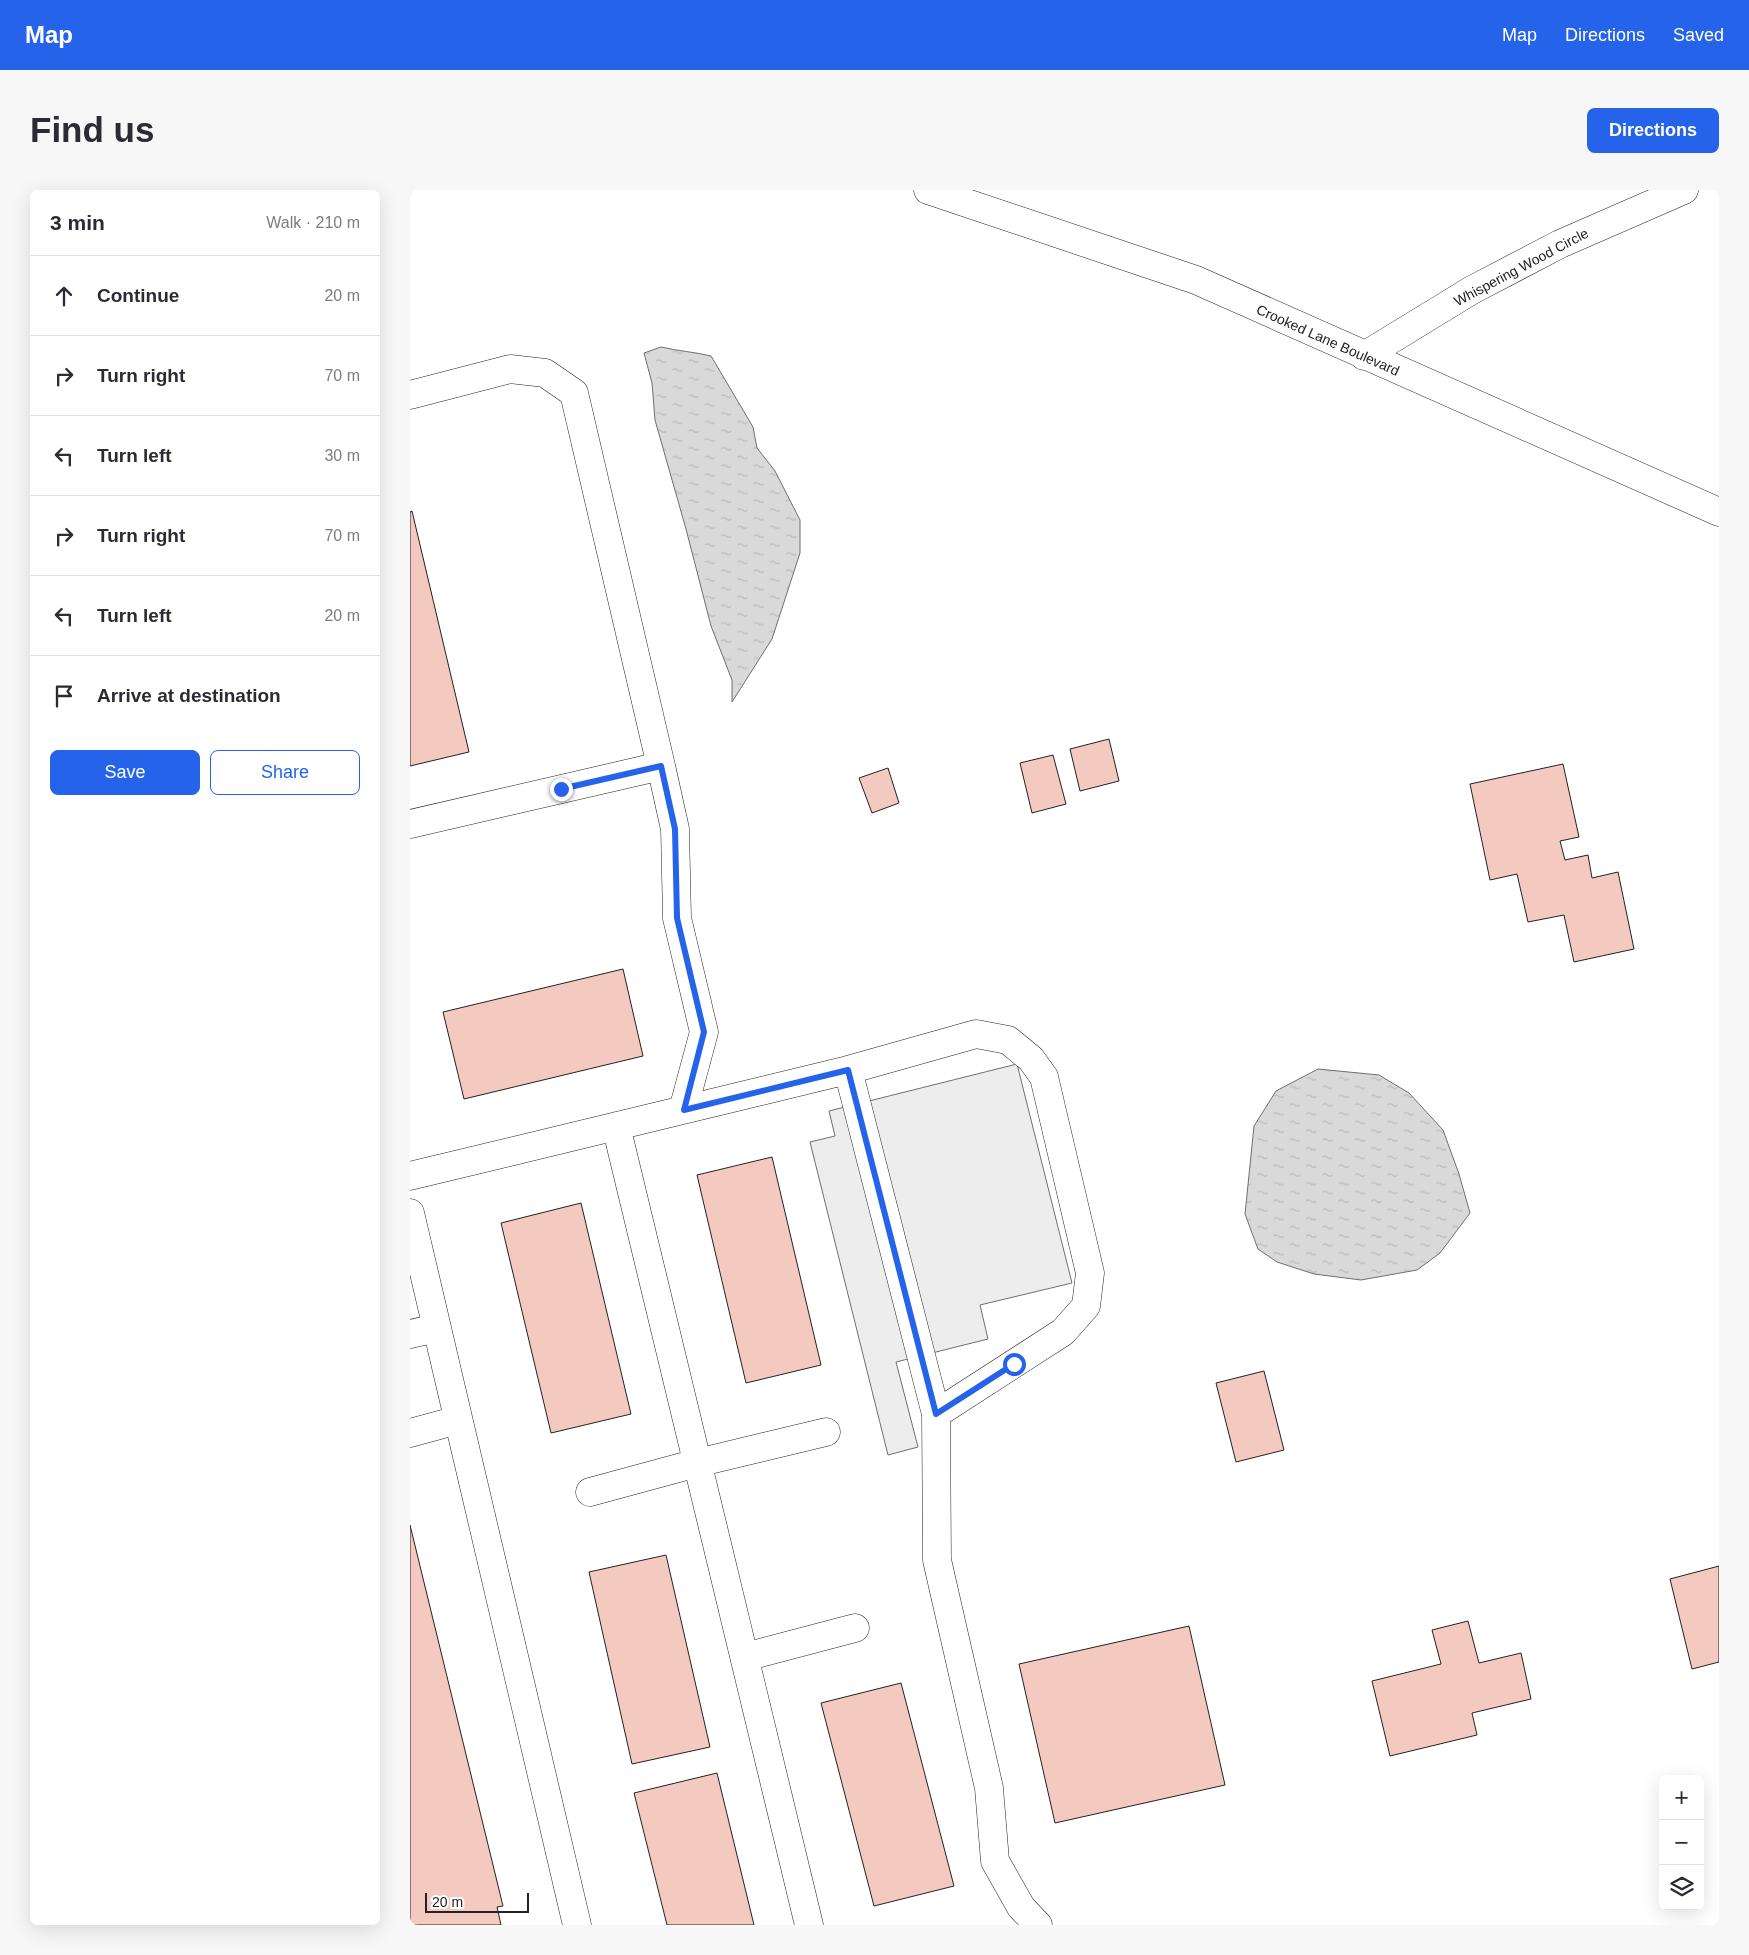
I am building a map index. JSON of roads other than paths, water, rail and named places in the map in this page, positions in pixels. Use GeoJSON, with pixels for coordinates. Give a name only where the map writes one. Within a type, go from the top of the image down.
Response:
{"type":"FeatureCollection","features":[{"type":"Feature","properties":{"kind":"street","name":"Crooked Lane Boulevard"},"geometry":{"type":"LineString","coordinates":[[928,190],[1196,280],[1719,512]]}},
{"type":"Feature","properties":{"kind":"street","name":"Whispering Wood Circle"},"geometry":{"type":"LineString","coordinates":[[1364,356],[1472,290],[1560,244],[1684,190]]}},
{"type":"Feature","properties":{"kind":"street"},"geometry":{"type":"LineString","coordinates":[[410,395],[510,369],[546,373],[574,393],[675,829],[677,918],[704,1032],[684,1110]]}},
{"type":"Feature","properties":{"kind":"street"},"geometry":{"type":"LineString","coordinates":[[410,824],[661,766]]}},
{"type":"Feature","properties":{"kind":"street"},"geometry":{"type":"LineString","coordinates":[[410,1176],[848,1070],[976,1034],[1008,1040],[1030,1059],[1044,1077],[1090,1274],[1086,1306],[1063,1332],[936,1414]]}},
{"type":"Feature","properties":{"kind":"street"},"geometry":{"type":"LineString","coordinates":[[848,1070],[936,1414],[937,1560],[989,1788],[995,1861],[1021,1907],[1038,1925]]}},
{"type":"Feature","properties":{"kind":"street"},"geometry":{"type":"LineString","coordinates":[[616,1126],[809,1925]]}},
{"type":"Feature","properties":{"kind":"street"},"geometry":{"type":"LineString","coordinates":[[410,1213],[577,1925]]}},
{"type":"Feature","properties":{"kind":"street"},"geometry":{"type":"LineString","coordinates":[[410,1334],[436,1328]]}},
{"type":"Feature","properties":{"kind":"street"},"geometry":{"type":"LineString","coordinates":[[410,1433],[458,1420]]}},
{"type":"Feature","properties":{"kind":"street"},"geometry":{"type":"LineString","coordinates":[[590,1492],[697,1463],[826,1432]]}},
{"type":"Feature","properties":{"kind":"street"},"geometry":{"type":"LineString","coordinates":[[744,1658],[855,1628]]}},
{"type":"Feature","properties":{"kind":"water"},"geometry":{"type":"Polygon","coordinates":[[[661,347],[711,356],[753,427],[757,448],[775,471],[800,520],[800,553],[772,639],[732,702],[732,680],[711,626],[655,420],[652,383],[644,353],[661,347]]]}},
{"type":"Feature","properties":{"kind":"water"},"geometry":{"type":"Polygon","coordinates":[[[1318,1069],[1379,1075],[1409,1093],[1443,1130],[1459,1174],[1470,1213],[1440,1253],[1417,1270],[1361,1280],[1314,1274],[1277,1262],[1258,1249],[1245,1214],[1254,1126],[1276,1091],[1318,1069]]]}}]}
